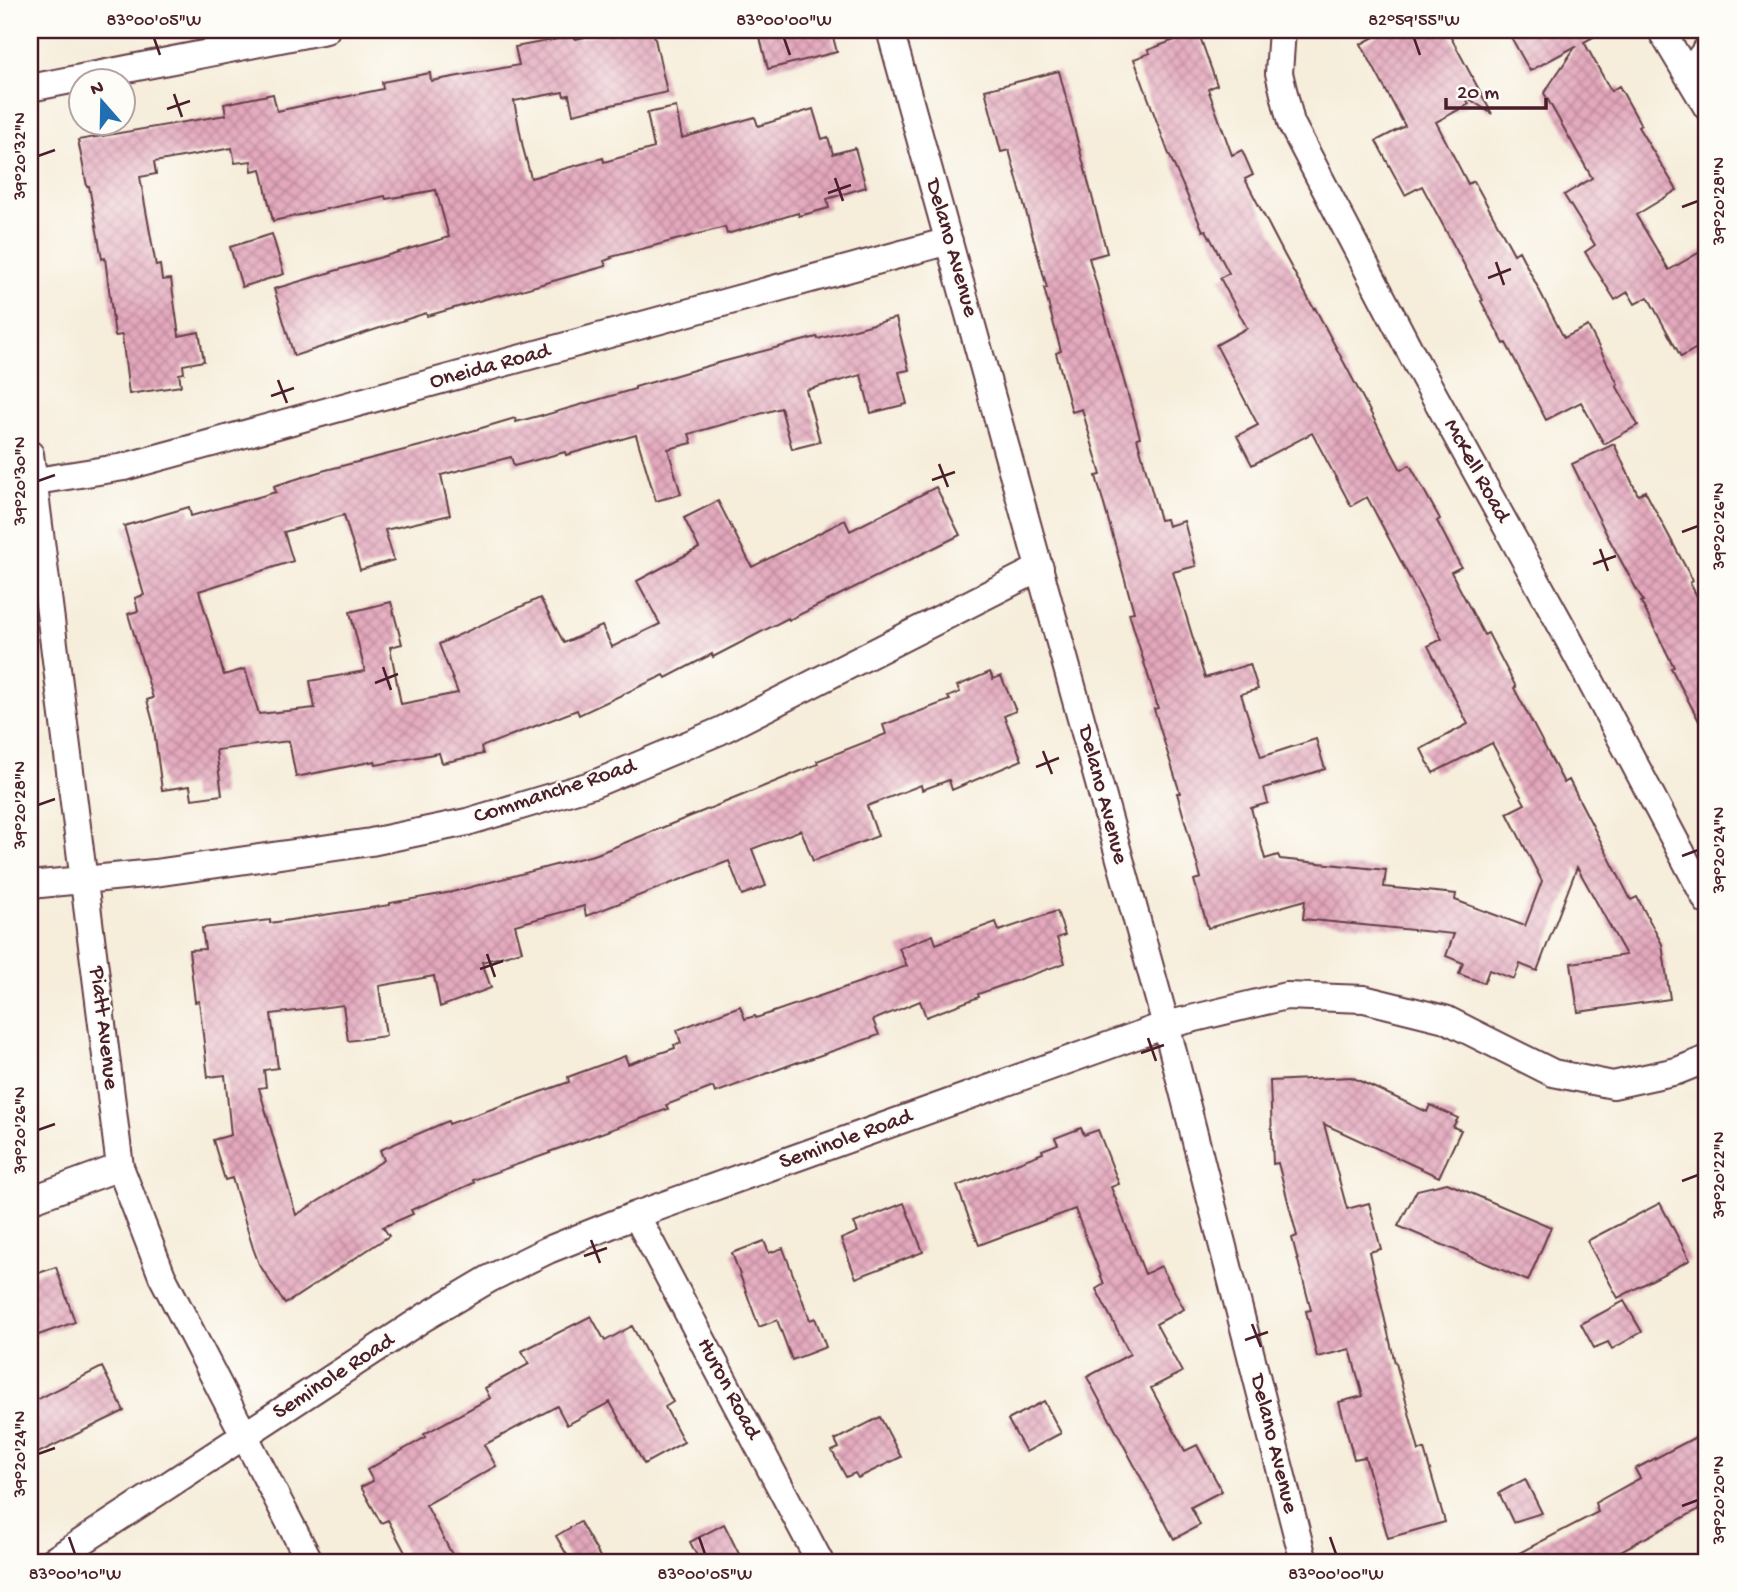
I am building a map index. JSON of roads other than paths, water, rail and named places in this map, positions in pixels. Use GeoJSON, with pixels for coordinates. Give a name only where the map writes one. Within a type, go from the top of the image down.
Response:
{"type":"FeatureCollection","features":[{"type":"Feature","properties":{"kind":"street"},"geometry":{"type":"LineString","coordinates":[[30,88],[326,30]]}},
{"type":"Feature","properties":{"kind":"street","name":"Delano Avenue"},"geometry":{"type":"LineString","coordinates":[[890,30],[1166,1025],[1304,1562]]}},
{"type":"Feature","properties":{"kind":"street","name":"McKell Road"},"geometry":{"type":"LineString","coordinates":[[1282,30],[1279,73],[1291,123],[1419,368],[1562,627],[1707,901]]}},
{"type":"Feature","properties":{"kind":"street"},"geometry":{"type":"LineString","coordinates":[[1661,30],[1707,107]]}},
{"type":"Feature","properties":{"kind":"street","name":"Oneida Road"},"geometry":{"type":"LineString","coordinates":[[31,482],[124,467],[949,242]]}},
{"type":"Feature","properties":{"kind":"street","name":"Piatt Avenue"},"geometry":{"type":"LineString","coordinates":[[30,454],[31,482],[120,1167],[162,1276],[310,1562]]}},
{"type":"Feature","properties":{"kind":"street","name":"Commanche Road"},"geometry":{"type":"LineString","coordinates":[[30,885],[155,873],[371,842],[467,822],[594,784],[720,732],[1040,568]]}},
{"type":"Feature","properties":{"kind":"street","name":"Seminole Road"},"geometry":{"type":"LineString","coordinates":[[51,1562],[425,1317],[489,1279],[548,1250],[636,1215],[1166,1025],[1286,996],[1364,999],[1445,1018],[1553,1073],[1613,1085],[1677,1071],[1707,1059]]}},
{"type":"Feature","properties":{"kind":"street"},"geometry":{"type":"LineString","coordinates":[[30,1200],[120,1167]]}},
{"type":"Feature","properties":{"kind":"street","name":"Huron Road"},"geometry":{"type":"LineString","coordinates":[[636,1215],[820,1562]]}},
{"type":"Feature","properties":{"kind":"lane"},"geometry":{"type":"LineString","coordinates":[[1684,69],[1707,38]]}}]}
